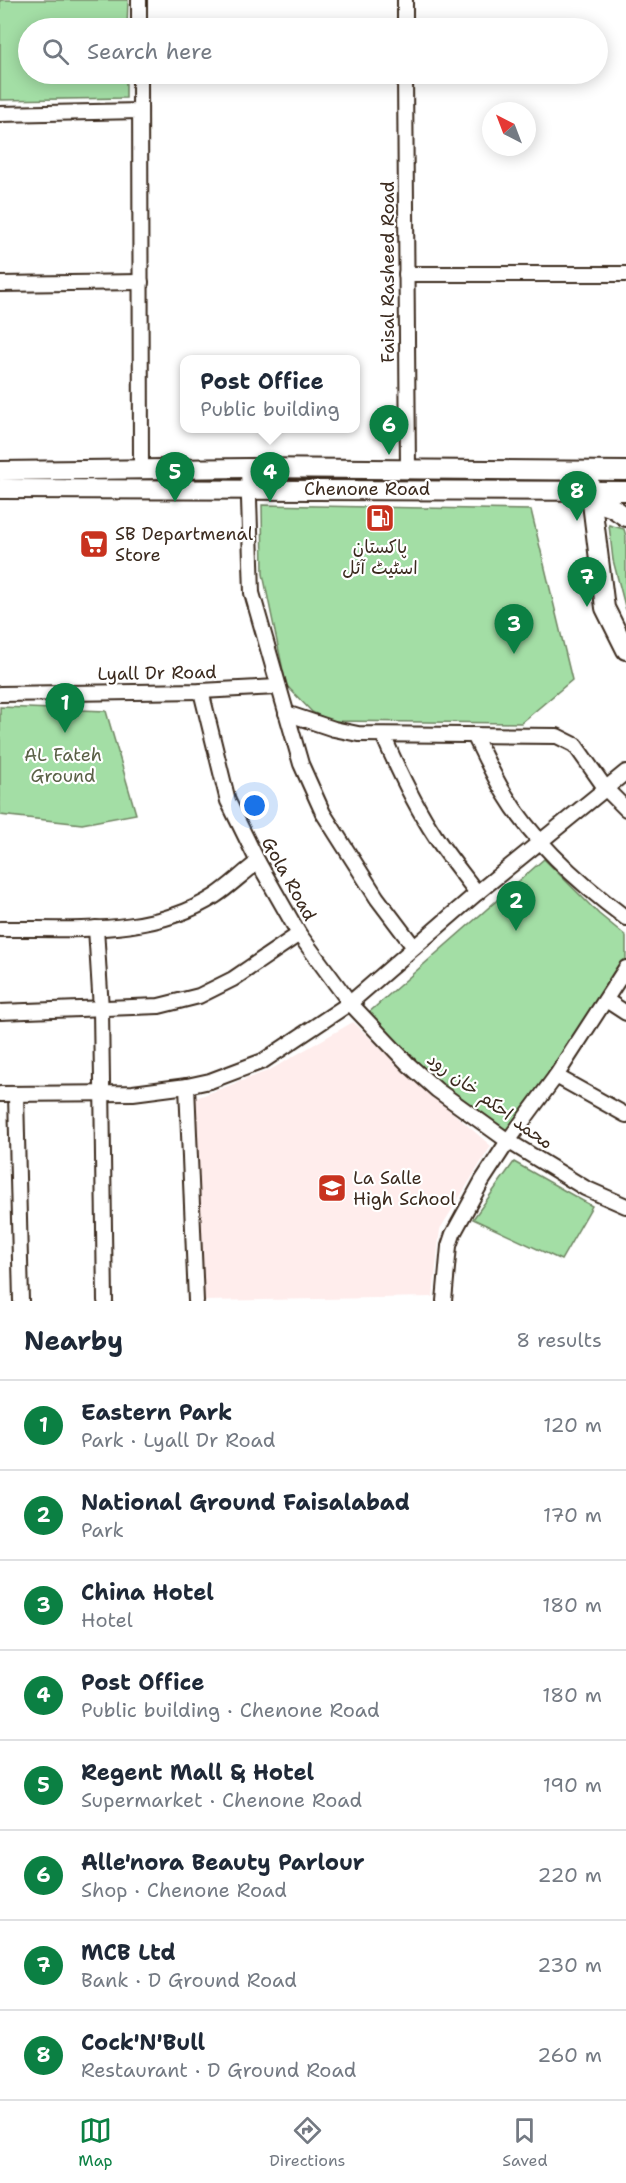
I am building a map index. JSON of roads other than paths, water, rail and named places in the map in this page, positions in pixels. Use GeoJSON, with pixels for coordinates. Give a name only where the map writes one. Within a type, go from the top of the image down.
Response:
{"type":"FeatureCollection","features":[{"type":"Feature","properties":{"kind":"street"},"geometry":{"type":"LineString","coordinates":[[139,0],[139,18]]}},
{"type":"Feature","properties":{"kind":"street"},"geometry":{"type":"LineString","coordinates":[[405,0],[405,18]]}},
{"type":"Feature","properties":{"kind":"street"},"geometry":{"type":"LineString","coordinates":[[140,84],[141,468]]}},
{"type":"Feature","properties":{"kind":"street","name":"Faisal Rasheed Road"},"geometry":{"type":"LineString","coordinates":[[405,84],[408,470]]}},
{"type":"Feature","properties":{"kind":"street"},"geometry":{"type":"LineString","coordinates":[[0,114],[140,111]]}},
{"type":"Feature","properties":{"kind":"street"},"geometry":{"type":"LineString","coordinates":[[406,274],[626,274]]}},
{"type":"Feature","properties":{"kind":"street"},"geometry":{"type":"LineString","coordinates":[[0,284],[141,282]]}},
{"type":"Feature","properties":{"kind":"street","name":"Chenone Road"},"geometry":{"type":"LineString","coordinates":[[0,471],[141,468],[626,471]]}},
{"type":"Feature","properties":{"kind":"street"},"geometry":{"type":"LineString","coordinates":[[248,468],[252,593],[302,764],[323,813],[377,898],[414,947]]}},
{"type":"Feature","properties":{"kind":"street"},"geometry":{"type":"LineString","coordinates":[[589,471],[605,608],[626,650]]}},
{"type":"Feature","properties":{"kind":"street","name":"Chenone Road"},"geometry":{"type":"LineString","coordinates":[[0,489],[248,489],[590,495],[626,491]]}},
{"type":"Feature","properties":{"kind":"street"},"geometry":{"type":"LineString","coordinates":[[590,495],[626,516]]}},
{"type":"Feature","properties":{"kind":"street","name":"Lyall Dr Road"},"geometry":{"type":"LineString","coordinates":[[0,694],[201,692],[278,687]]}},
{"type":"Feature","properties":{"kind":"street","name":"Gola Road"},"geometry":{"type":"LineString","coordinates":[[201,692],[228,801],[258,862],[299,934],[350,1003]]}},
{"type":"Feature","properties":{"kind":"street"},"geometry":{"type":"LineString","coordinates":[[286,713],[334,729],[358,734],[557,736],[574,745],[606,789],[626,809]]}},
{"type":"Feature","properties":{"kind":"street"},"geometry":{"type":"LineString","coordinates":[[383,735],[416,805],[435,836],[477,893]]}},
{"type":"Feature","properties":{"kind":"street"},"geometry":{"type":"LineString","coordinates":[[474,735],[504,792],[541,842],[578,880],[626,918]]}},
{"type":"Feature","properties":{"kind":"street"},"geometry":{"type":"LineString","coordinates":[[0,1094],[133,1093],[210,1082],[262,1061],[350,1003],[477,893],[626,772]]}},
{"type":"Feature","properties":{"kind":"street"},"geometry":{"type":"LineString","coordinates":[[0,929],[96,928],[149,923],[181,913],[214,896],[258,862]]}},
{"type":"Feature","properties":{"kind":"street"},"geometry":{"type":"LineString","coordinates":[[96,928],[101,1009],[105,1301]]}},
{"type":"Feature","properties":{"kind":"street"},"geometry":{"type":"LineString","coordinates":[[0,1012],[159,1006],[199,996],[232,979],[299,934]]}},
{"type":"Feature","properties":{"kind":"street"},"geometry":{"type":"LineString","coordinates":[[444,1301],[449,1246],[453,1234],[482,1181],[508,1141],[556,1076],[626,968]]}},
{"type":"Feature","properties":{"kind":"street"},"geometry":{"type":"LineString","coordinates":[[606,1000],[626,1013]]}},
{"type":"Feature","properties":{"kind":"street","name":"محمد احكم خان رود"},"geometry":{"type":"LineString","coordinates":[[350,1003],[430,1084],[508,1141],[585,1188],[626,1206]]}},
{"type":"Feature","properties":{"kind":"street"},"geometry":{"type":"LineString","coordinates":[[556,1076],[626,1115]]}},
{"type":"Feature","properties":{"kind":"street"},"geometry":{"type":"LineString","coordinates":[[187,1086],[196,1301]]}},
{"type":"Feature","properties":{"kind":"street"},"geometry":{"type":"LineString","coordinates":[[16,1095],[21,1301]]}},
{"type":"Feature","properties":{"kind":"place","name":"Alle'nora Beauty Parlour"},"geometry":{"type":"Point","coordinates":[389,455]}},
{"type":"Feature","properties":{"kind":"place","name":"Regent Mall & Hotel"},"geometry":{"type":"Point","coordinates":[175,502]}},
{"type":"Feature","properties":{"kind":"place","name":"Post Office"},"geometry":{"type":"Point","coordinates":[270,502]}},
{"type":"Feature","properties":{"kind":"place","name":"پاکستان اسٹیٹ آئل"},"geometry":{"type":"Point","coordinates":[380,518]}},
{"type":"Feature","properties":{"kind":"place","name":"Cock'N'Bull"},"geometry":{"type":"Point","coordinates":[577,521]}},
{"type":"Feature","properties":{"kind":"place","name":"SB Departmenal Store"},"geometry":{"type":"Point","coordinates":[94,544]}},
{"type":"Feature","properties":{"kind":"place","name":"MCB Ltd"},"geometry":{"type":"Point","coordinates":[587,607]}},
{"type":"Feature","properties":{"kind":"place","name":"China Hotel"},"geometry":{"type":"Point","coordinates":[514,654]}},
{"type":"Feature","properties":{"kind":"place","name":"Eastern Park"},"geometry":{"type":"Point","coordinates":[65,733]}},
{"type":"Feature","properties":{"kind":"place","name":"National Ground Faisalabad"},"geometry":{"type":"Point","coordinates":[516,931]}},
{"type":"Feature","properties":{"kind":"place","name":"La Salle High School"},"geometry":{"type":"Point","coordinates":[332,1188]}},
{"type":"Feature","properties":{"kind":"park label","name":"AL Fateh Ground"},"geometry":{"type":"Point","coordinates":[63,765]}}]}
